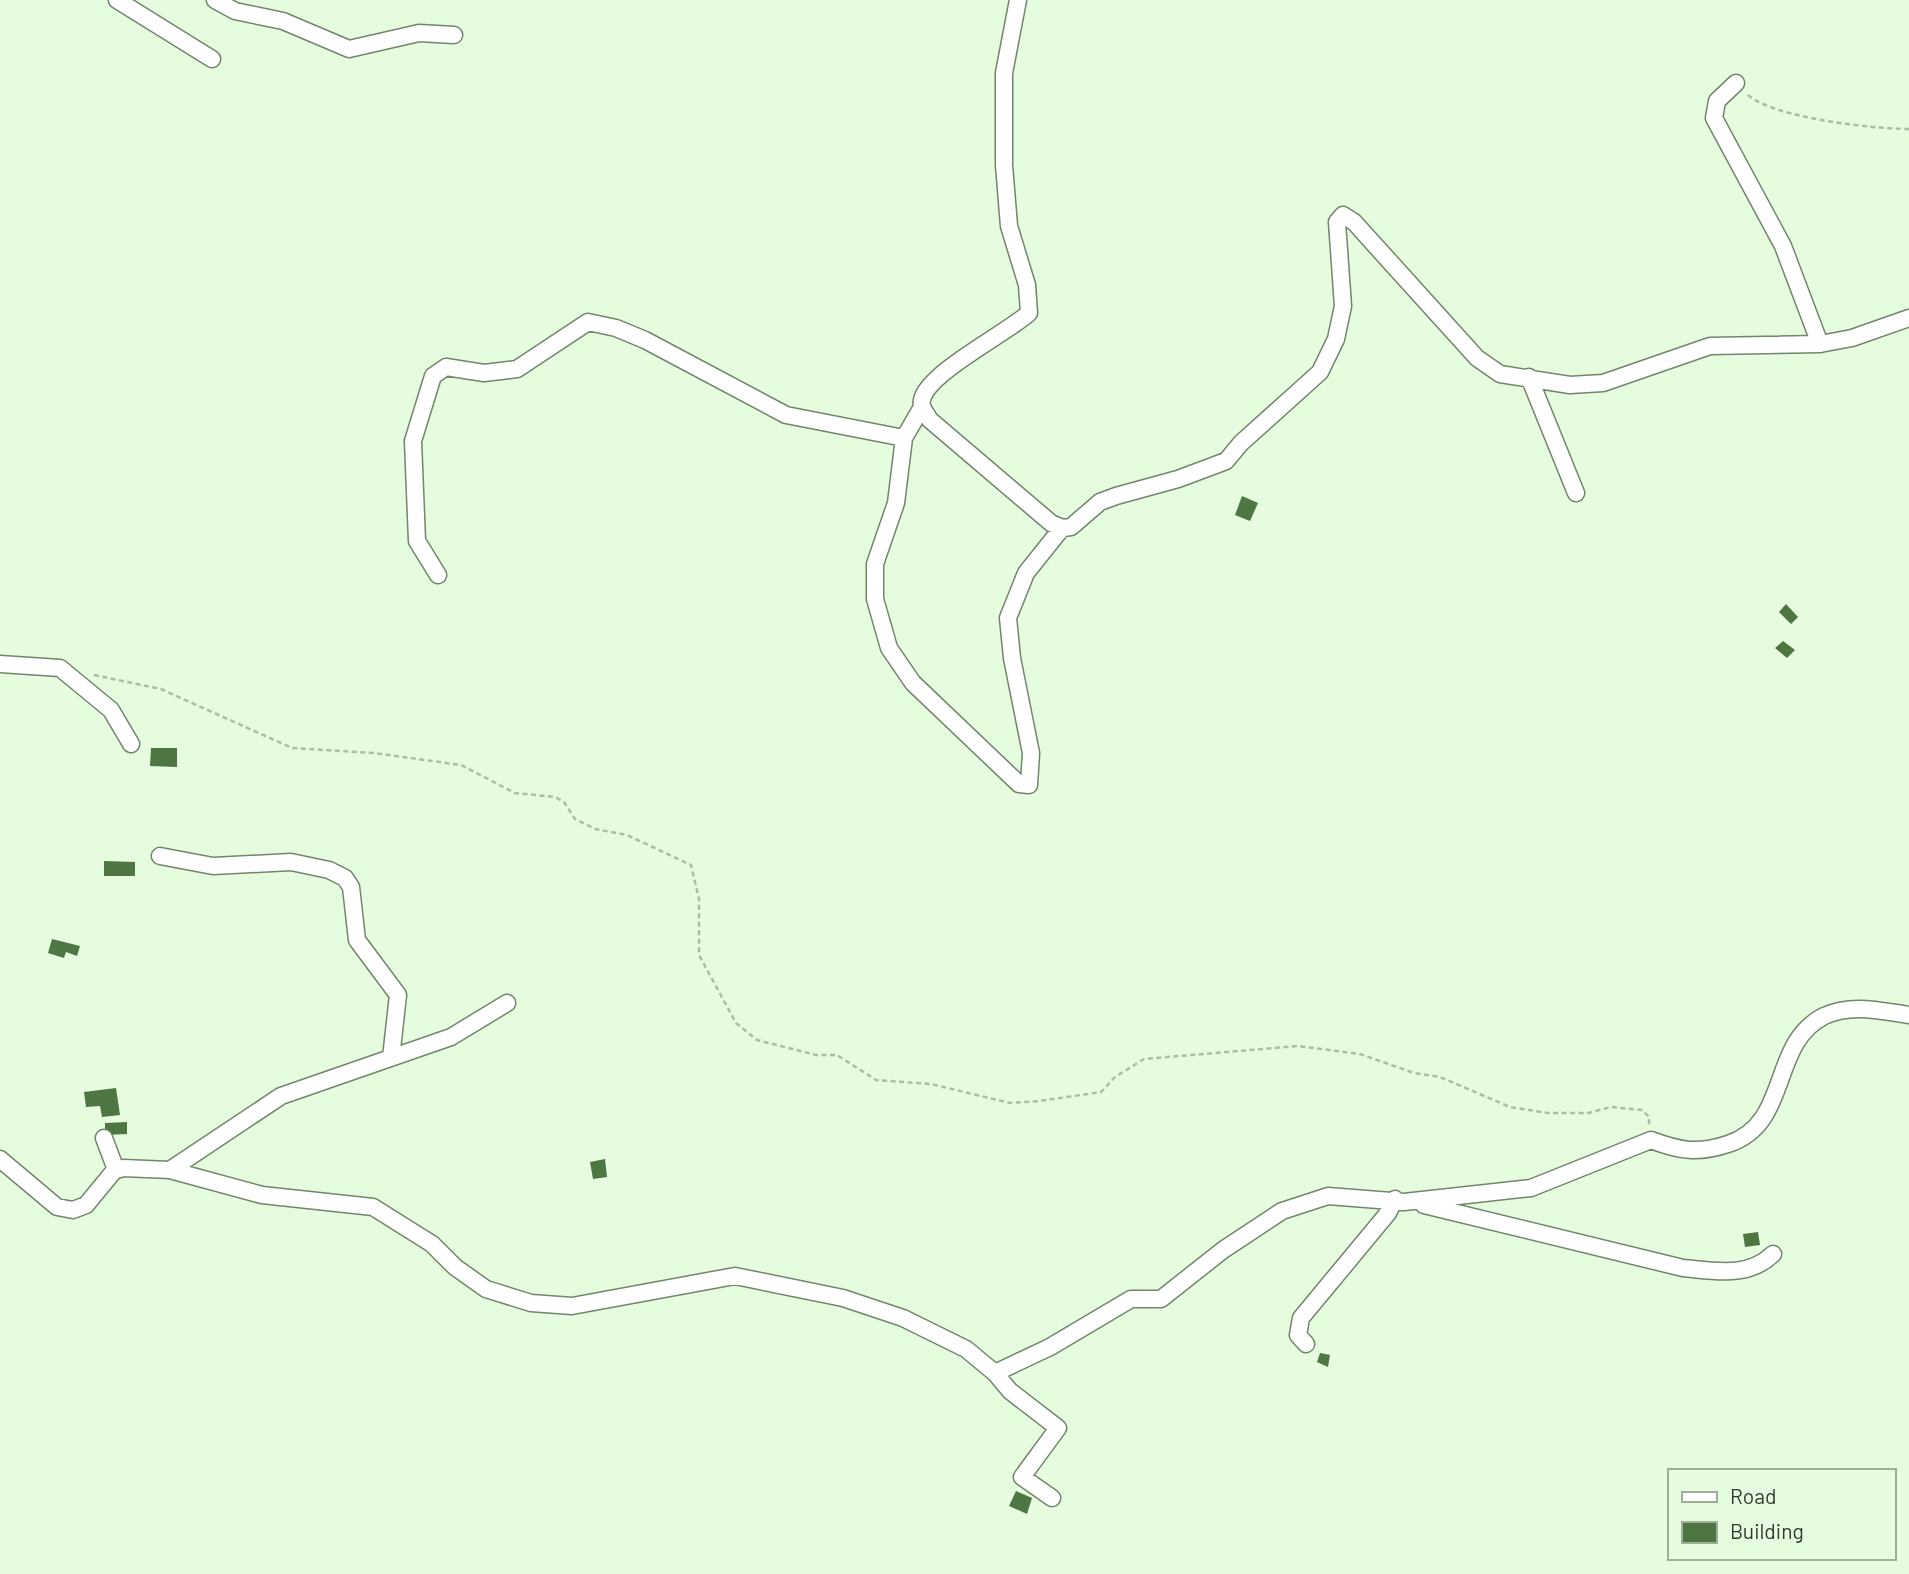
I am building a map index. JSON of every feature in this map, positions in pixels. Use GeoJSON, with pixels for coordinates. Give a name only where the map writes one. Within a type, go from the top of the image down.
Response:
{"type":"FeatureCollection","features":[{"type":"Feature","properties":{"kind":"street"},"geometry":{"type":"LineString","coordinates":[[117,0],[212,59]]}},
{"type":"Feature","properties":{"kind":"street"},"geometry":{"type":"LineString","coordinates":[[215,0],[235,11],[282,21],[349,48],[419,33],[454,34]]}},
{"type":"Feature","properties":{"kind":"street"},"geometry":{"type":"LineString","coordinates":[[1018,0],[1004,73],[1004,165],[1009,226],[1027,285],[1029,313],[1016,326],[977,348],[933,383],[922,397],[922,407],[904,438],[896,503],[876,564],[876,600],[888,648],[913,683],[1019,784],[1029,785],[1031,753],[1012,658],[1008,618],[1026,573],[1062,528]]}},
{"type":"Feature","properties":{"kind":"street"},"geometry":{"type":"LineString","coordinates":[[1736,83],[1717,101],[1714,118],[1783,246],[1820,344]]}},
{"type":"Feature","properties":{"kind":"street"},"geometry":{"type":"LineString","coordinates":[[922,407],[930,420],[1051,523],[1062,528],[1071,527],[1100,502],[1178,479],[1226,461],[1241,443],[1320,373],[1335,339],[1343,306],[1337,222],[1343,215],[1354,222],[1477,358],[1500,374],[1570,385],[1603,383],[1710,346],[1820,344],[1852,338],[1909,318]]}},
{"type":"Feature","properties":{"kind":"street"},"geometry":{"type":"LineString","coordinates":[[438,575],[417,541],[413,442],[433,376],[446,367],[484,373],[517,369],[588,322],[616,328],[645,340],[786,415],[904,438]]}},
{"type":"Feature","properties":{"kind":"street"},"geometry":{"type":"LineString","coordinates":[[1529,377],[1576,493]]}},
{"type":"Feature","properties":{"kind":"street"},"geometry":{"type":"LineString","coordinates":[[2,663],[60,668],[111,710],[131,744]]}},
{"type":"Feature","properties":{"kind":"street"},"geometry":{"type":"LineString","coordinates":[[160,856],[213,866],[291,862],[329,870],[345,878],[351,887],[357,940],[398,996],[391,1058]]}},
{"type":"Feature","properties":{"kind":"street"},"geometry":{"type":"LineString","coordinates":[[170,1170],[281,1096],[452,1037],[507,1003]]}},
{"type":"Feature","properties":{"kind":"street"},"geometry":{"type":"LineString","coordinates":[[1306,1344],[1297,1335],[1301,1318],[1399,1200],[1531,1188],[1651,1140],[1683,1152],[1706,1152],[1738,1141],[1755,1129],[1769,1112],[1781,1083],[1787,1056],[1795,1041],[1822,1017],[1860,1008],[1909,1015]]}},
{"type":"Feature","properties":{"kind":"street"},"geometry":{"type":"LineString","coordinates":[[104,1138],[116,1170]]}},
{"type":"Feature","properties":{"kind":"street"},"geometry":{"type":"LineString","coordinates":[[0,1159],[16,1169],[57,1207],[73,1210],[86,1205],[116,1170],[170,1170],[262,1195],[373,1207],[432,1244],[455,1267],[486,1289],[531,1303],[572,1306],[736,1276],[844,1298],[903,1318],[966,1349],[995,1373],[1010,1391],[1058,1429],[1022,1477],[1052,1498]]}},
{"type":"Feature","properties":{"kind":"street"},"geometry":{"type":"LineString","coordinates":[[995,1373],[1050,1348],[1131,1299],[1161,1299],[1223,1250],[1282,1211],[1328,1196],[1399,1200],[1452,1210],[1683,1268],[1726,1272],[1760,1267],[1773,1254]]}},
{"type":"Feature","properties":{"kind":"path"},"geometry":{"type":"LineString","coordinates":[[1736,83],[1752,98],[1782,110],[1871,129],[1909,129]]}},
{"type":"Feature","properties":{"kind":"path"},"geometry":{"type":"LineString","coordinates":[[86,673],[162,689],[292,748],[374,752],[461,765],[515,793],[555,797],[564,802],[575,820],[595,829],[628,835],[691,865],[697,880],[699,955],[736,1023],[757,1040],[816,1055],[838,1055],[876,1080],[931,1084],[1010,1103],[1030,1102],[1082,1097],[1101,1092],[1115,1077],[1144,1059],[1298,1046],[1360,1054],[1414,1073],[1440,1077],[1510,1107],[1548,1114],[1588,1114],[1611,1107],[1642,1110],[1649,1117],[1651,1140]]}},
{"type":"Feature","properties":{"kind":"building"},"geometry":{"type":"Polygon","coordinates":[[[1242,496],[1258,503],[1250,521],[1235,515],[1242,496]]]}},
{"type":"Feature","properties":{"kind":"building"},"geometry":{"type":"Polygon","coordinates":[[[1786,604],[1798,617],[1791,624],[1779,612],[1786,604]]]}},
{"type":"Feature","properties":{"kind":"building"},"geometry":{"type":"Polygon","coordinates":[[[1783,641],[1795,650],[1787,658],[1775,648],[1783,641]]]}},
{"type":"Feature","properties":{"kind":"building"},"geometry":{"type":"Polygon","coordinates":[[[151,748],[177,748],[177,767],[150,766],[151,748]]]}},
{"type":"Feature","properties":{"kind":"building"},"geometry":{"type":"Polygon","coordinates":[[[104,861],[135,862],[135,876],[104,876],[104,861]]]}},
{"type":"Feature","properties":{"kind":"building"},"geometry":{"type":"Polygon","coordinates":[[[52,939],[80,946],[77,956],[66,952],[64,958],[48,953],[52,939]]]}},
{"type":"Feature","properties":{"kind":"building"},"geometry":{"type":"Polygon","coordinates":[[[116,1088],[120,1115],[102,1117],[100,1106],[86,1107],[84,1092],[116,1088]]]}},
{"type":"Feature","properties":{"kind":"building"},"geometry":{"type":"Polygon","coordinates":[[[127,1122],[127,1134],[105,1135],[105,1123],[127,1122]]]}},
{"type":"Feature","properties":{"kind":"building"},"geometry":{"type":"Polygon","coordinates":[[[605,1159],[607,1177],[593,1179],[590,1162],[605,1159]]]}},
{"type":"Feature","properties":{"kind":"building"},"geometry":{"type":"Polygon","coordinates":[[[1758,1232],[1760,1245],[1745,1247],[1743,1234],[1758,1232]]]}},
{"type":"Feature","properties":{"kind":"building"},"geometry":{"type":"Polygon","coordinates":[[[1320,1353],[1330,1355],[1328,1367],[1317,1362],[1320,1353]]]}},
{"type":"Feature","properties":{"kind":"building"},"geometry":{"type":"Polygon","coordinates":[[[1016,1491],[1032,1498],[1027,1514],[1009,1506],[1016,1491]]]}}]}
